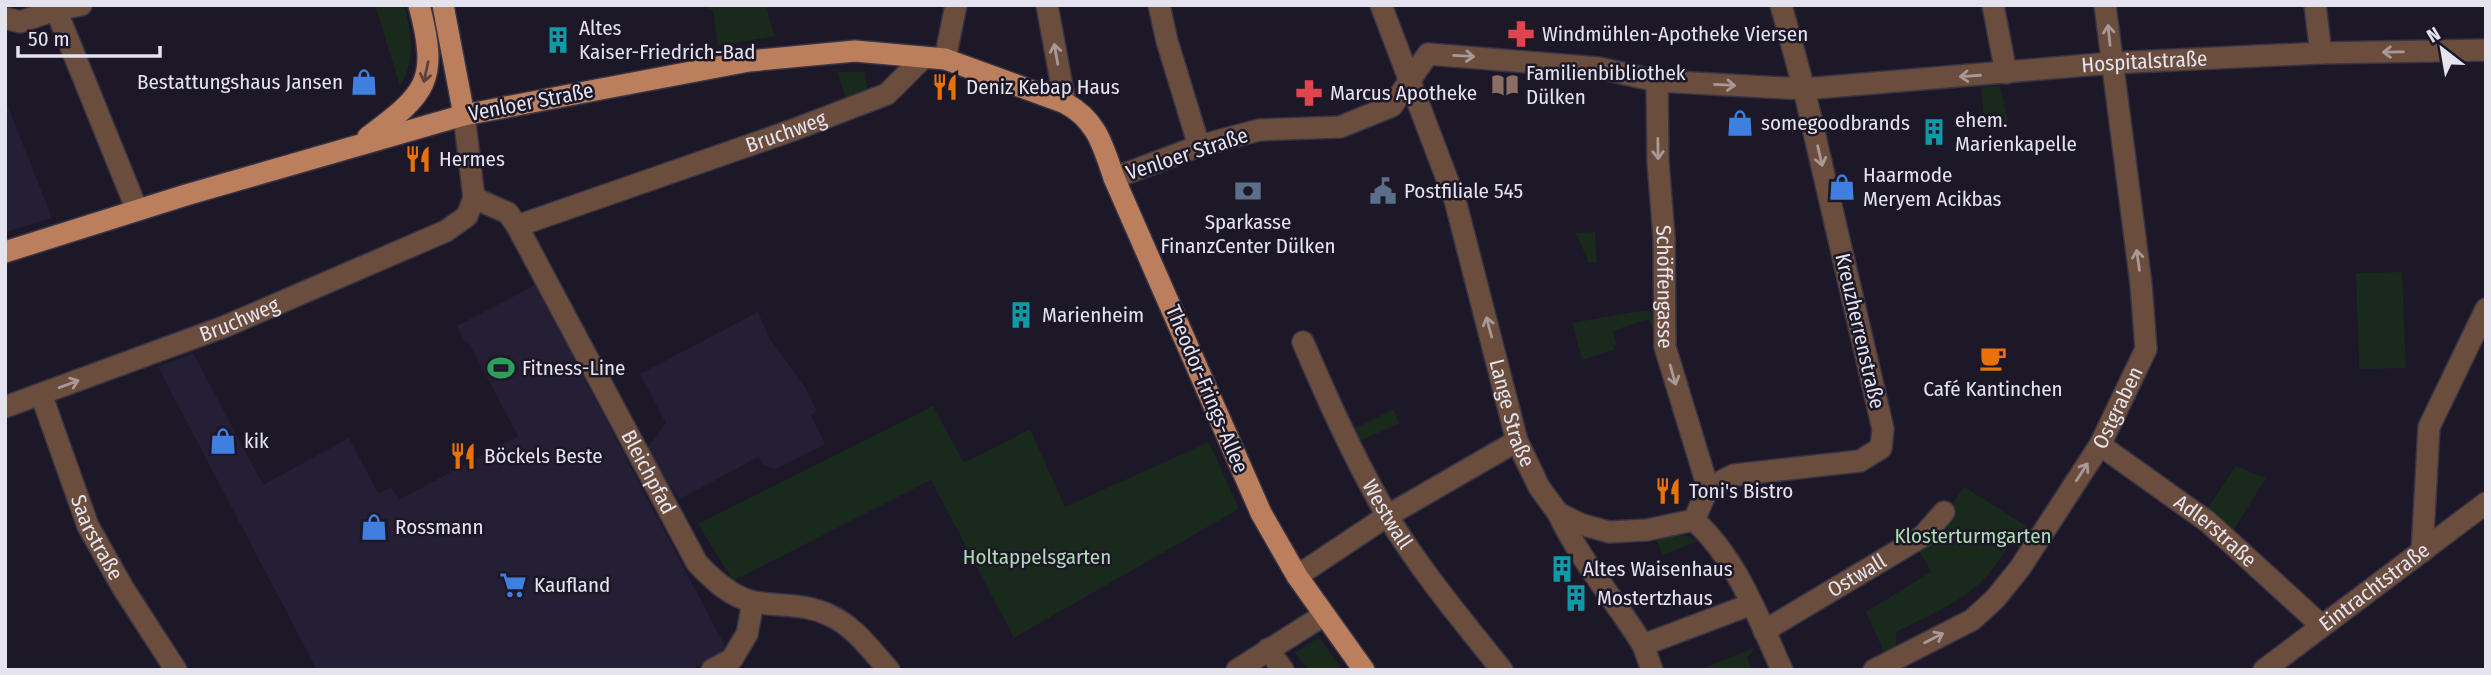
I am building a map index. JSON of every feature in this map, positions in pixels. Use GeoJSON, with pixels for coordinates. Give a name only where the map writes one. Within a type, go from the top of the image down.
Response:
{"type":"FeatureCollection","features":[{"type":"Feature","properties":{"kind":"main road"},"geometry":{"type":"LineString","coordinates":[[358,145],[406,108],[424,85],[429,59],[419,5]]}},
{"type":"Feature","properties":{"kind":"main road"},"geometry":{"type":"LineString","coordinates":[[443,5],[464,115]]}},
{"type":"Feature","properties":{"kind":"main road","name":"Venloer Straße"},"geometry":{"type":"LineString","coordinates":[[5,252],[137,210],[464,115],[749,61],[855,51],[945,59],[1065,103]]}},
{"type":"Feature","properties":{"kind":"main road","name":"Theodor-Frings-Allee"},"geometry":{"type":"LineString","coordinates":[[1065,103],[1083,113],[1101,141],[1114,178],[1261,513],[1297,576],[1364,670]]}},
{"type":"Feature","properties":{"kind":"street"},"geometry":{"type":"LineString","coordinates":[[10,24],[54,8],[81,5]]}},
{"type":"Feature","properties":{"kind":"street"},"geometry":{"type":"LineString","coordinates":[[945,59],[956,5]]}},
{"type":"Feature","properties":{"kind":"street"},"geometry":{"type":"LineString","coordinates":[[1047,5],[1065,103]]}},
{"type":"Feature","properties":{"kind":"street"},"geometry":{"type":"LineString","coordinates":[[1159,5],[1167,41],[1199,146]]}},
{"type":"Feature","properties":{"kind":"street","name":"Lange Straße"},"geometry":{"type":"LineString","coordinates":[[1381,5],[1455,200],[1517,441],[1539,487],[1558,513],[1569,537],[1619,606],[1643,645]]}},
{"type":"Feature","properties":{"kind":"street","name":"Kreuzherrenstraße"},"geometry":{"type":"LineString","coordinates":[[1708,488],[1734,475],[1860,461],[1881,448],[1883,429],[1804,89],[1781,5]]}},
{"type":"Feature","properties":{"kind":"street"},"geometry":{"type":"LineString","coordinates":[[1993,5],[2006,74]]}},
{"type":"Feature","properties":{"kind":"street","name":"Ostgraben"},"geometry":{"type":"LineString","coordinates":[[1874,670],[1972,620],[1995,599],[2020,568],[2100,445],[2146,349],[2141,284],[2105,5]]}},
{"type":"Feature","properties":{"kind":"street"},"geometry":{"type":"LineString","coordinates":[[2315,5],[2321,53]]}},
{"type":"Feature","properties":{"kind":"street"},"geometry":{"type":"LineString","coordinates":[[54,8],[137,210]]}},
{"type":"Feature","properties":{"kind":"street","name":"Hospitalstraße"},"geometry":{"type":"LineString","coordinates":[[1657,81],[1804,89],[2112,63],[2321,53],[2486,50]]}},
{"type":"Feature","properties":{"kind":"street","name":"Venloer Straße"},"geometry":{"type":"LineString","coordinates":[[1114,178],[1199,146],[1259,130],[1340,127],[1392,106],[1428,54],[1599,68],[1657,81]]}},
{"type":"Feature","properties":{"kind":"street","name":"Bruchweg"},"geometry":{"type":"LineString","coordinates":[[517,226],[793,130],[887,94],[924,57]]}},
{"type":"Feature","properties":{"kind":"street","name":"Schöffengasse"},"geometry":{"type":"LineString","coordinates":[[1657,81],[1658,162],[1664,237],[1665,347],[1708,488]]}},
{"type":"Feature","properties":{"kind":"street"},"geometry":{"type":"LineString","coordinates":[[464,115],[470,207]]}},
{"type":"Feature","properties":{"kind":"street","name":"Bruchweg"},"geometry":{"type":"LineString","coordinates":[[5,407],[212,331],[446,231],[470,207]]}},
{"type":"Feature","properties":{"kind":"street","name":"Bleichpfad"},"geometry":{"type":"LineString","coordinates":[[470,207],[508,213],[517,226],[697,563],[726,590],[753,602],[807,606],[832,615],[853,630],[889,670]]}},
{"type":"Feature","properties":{"kind":"street"},"geometry":{"type":"LineString","coordinates":[[2422,552],[2429,427],[2486,309]]}},
{"type":"Feature","properties":{"kind":"street","name":"Westwall"},"geometry":{"type":"LineString","coordinates":[[1303,342],[1343,435],[1388,516],[1430,581],[1502,670]]}},
{"type":"Feature","properties":{"kind":"street","name":"Saarstraße"},"geometry":{"type":"LineString","coordinates":[[41,394],[88,526],[176,670]]}},
{"type":"Feature","properties":{"kind":"street"},"geometry":{"type":"LineString","coordinates":[[1297,576],[1388,516],[1517,441]]}},
{"type":"Feature","properties":{"kind":"street","name":"Adlerstraße"},"geometry":{"type":"LineString","coordinates":[[2100,445],[2207,522],[2322,626]]}},
{"type":"Feature","properties":{"kind":"street"},"geometry":{"type":"LineString","coordinates":[[1693,520],[1708,488]]}},
{"type":"Feature","properties":{"kind":"street","name":"Eintrachtstraße"},"geometry":{"type":"LineString","coordinates":[[2264,670],[2486,503]]}},
{"type":"Feature","properties":{"kind":"street","name":"Ostwall"},"geometry":{"type":"LineString","coordinates":[[1764,631],[1923,536],[1944,512]]}},
{"type":"Feature","properties":{"kind":"street"},"geometry":{"type":"LineString","coordinates":[[1558,513],[1580,524],[1609,532],[1647,530],[1693,520]]}},
{"type":"Feature","properties":{"kind":"street"},"geometry":{"type":"LineString","coordinates":[[1693,520],[1723,549],[1782,670]]}},
{"type":"Feature","properties":{"kind":"street"},"geometry":{"type":"LineString","coordinates":[[712,670],[732,659],[747,634],[753,602]]}},
{"type":"Feature","properties":{"kind":"street"},"geometry":{"type":"LineString","coordinates":[[1652,670],[1643,645],[1752,604]]}},
{"type":"Feature","properties":{"kind":"street"},"geometry":{"type":"LineString","coordinates":[[1237,670],[1324,615]]}},
{"type":"Feature","properties":{"kind":"street"},"geometry":{"type":"LineString","coordinates":[[1268,649],[1283,670]]}},
{"type":"Feature","properties":{"kind":"shaded area"},"geometry":{"type":"Polygon","coordinates":[[[5,99],[52,218],[5,232],[5,99]]]}},
{"type":"Feature","properties":{"kind":"shaded area"},"geometry":{"type":"Polygon","coordinates":[[[535,285],[727,650],[690,670],[317,670],[158,367],[193,353],[263,485],[349,438],[378,493],[391,487],[399,500],[518,436],[469,343],[466,344],[457,326],[535,285]]]}},
{"type":"Feature","properties":{"kind":"shaded area"},"geometry":{"type":"Polygon","coordinates":[[[758,312],[769,338],[805,387],[817,411],[811,415],[825,444],[775,469],[763,465],[758,457],[680,499],[660,472],[648,447],[666,423],[640,374],[758,312]]]}},
{"type":"Feature","properties":{"kind":"green space"},"geometry":{"type":"Polygon","coordinates":[[[375,5],[404,5],[411,46],[408,66],[400,86],[375,5]]]}},
{"type":"Feature","properties":{"kind":"green space"},"geometry":{"type":"Polygon","coordinates":[[[707,5],[766,5],[774,36],[718,46],[713,10],[708,10],[707,5]]]}},
{"type":"Feature","properties":{"kind":"green space"},"geometry":{"type":"Polygon","coordinates":[[[837,72],[865,72],[868,96],[848,104],[837,72]]]}},
{"type":"Feature","properties":{"kind":"green space"},"geometry":{"type":"Polygon","coordinates":[[[2000,86],[2009,124],[1984,125],[1981,87],[2000,86]]]}},
{"type":"Feature","properties":{"kind":"green space"},"geometry":{"type":"Polygon","coordinates":[[[1595,232],[1597,262],[1589,263],[1576,233],[1595,232]]]}},
{"type":"Feature","properties":{"kind":"green space"},"geometry":{"type":"Polygon","coordinates":[[[2402,272],[2406,368],[2359,369],[2356,273],[2402,272]]]}},
{"type":"Feature","properties":{"kind":"green space"},"geometry":{"type":"Polygon","coordinates":[[[1656,310],[1660,357],[1656,358],[1653,344],[1657,342],[1649,319],[1612,331],[1617,344],[1613,346],[1614,350],[1582,360],[1572,323],[1656,310]]]}},
{"type":"Feature","properties":{"kind":"green space","name":"Holtappelsgarten"},"geometry":{"type":"Polygon","coordinates":[[[933,406],[964,463],[1030,429],[1065,507],[1209,442],[1239,509],[1014,638],[931,480],[733,581],[698,524],[933,406]]]}},
{"type":"Feature","properties":{"kind":"green space"},"geometry":{"type":"Polygon","coordinates":[[[1394,409],[1399,424],[1352,444],[1347,432],[1394,409]]]}},
{"type":"Feature","properties":{"kind":"green space"},"geometry":{"type":"Polygon","coordinates":[[[2236,466],[2266,478],[2233,531],[2207,509],[2236,466]]]}},
{"type":"Feature","properties":{"kind":"green space","name":"Klosterturmgarten"},"geometry":{"type":"Polygon","coordinates":[[[1964,487],[2031,529],[2034,535],[2021,554],[2013,541],[1995,566],[1965,595],[1896,632],[1896,647],[1884,652],[1866,612],[1931,572],[1916,545],[1930,537],[1964,487]]]}},
{"type":"Feature","properties":{"kind":"green space"},"geometry":{"type":"Polygon","coordinates":[[[1684,535],[1698,541],[1663,555],[1656,539],[1684,535]]]}},
{"type":"Feature","properties":{"kind":"green space"},"geometry":{"type":"Polygon","coordinates":[[[1319,637],[1343,670],[1308,670],[1295,653],[1319,637]]]}},
{"type":"Feature","properties":{"kind":"green space"},"geometry":{"type":"Polygon","coordinates":[[[1753,648],[1747,657],[1752,670],[1699,670],[1753,648]]]}},
{"type":"Feature","properties":{"kind":"place","name":"Windmühlen-Apotheke Viersen"},"geometry":{"type":"Point","coordinates":[1521,34]}},
{"type":"Feature","properties":{"kind":"place","name":"Altes Kaiser-Friedrich-Bad"},"geometry":{"type":"Point","coordinates":[558,40]}},
{"type":"Feature","properties":{"kind":"place","name":"Bestattungshaus Jansen"},"geometry":{"type":"Point","coordinates":[364,82]}},
{"type":"Feature","properties":{"kind":"place","name":"Familienbibliothek Dülken"},"geometry":{"type":"Point","coordinates":[1505,85]}},
{"type":"Feature","properties":{"kind":"place","name":"Deniz Kebap Haus"},"geometry":{"type":"Point","coordinates":[945,87]}},
{"type":"Feature","properties":{"kind":"place","name":"Marcus Apotheke"},"geometry":{"type":"Point","coordinates":[1309,93]}},
{"type":"Feature","properties":{"kind":"place","name":"somegoodbrands"},"geometry":{"type":"Point","coordinates":[1740,123]}},
{"type":"Feature","properties":{"kind":"place","name":"ehem. Marienkapelle"},"geometry":{"type":"Point","coordinates":[1934,132]}},
{"type":"Feature","properties":{"kind":"place","name":"Hermes"},"geometry":{"type":"Point","coordinates":[418,159]}},
{"type":"Feature","properties":{"kind":"place","name":"Haarmode Meryem Acikbas"},"geometry":{"type":"Point","coordinates":[1842,187]}},
{"type":"Feature","properties":{"kind":"place","name":"Sparkasse FinanzCenter Dülken"},"geometry":{"type":"Point","coordinates":[1248,191]}},
{"type":"Feature","properties":{"kind":"place","name":"Postfiliale 545"},"geometry":{"type":"Point","coordinates":[1383,191]}},
{"type":"Feature","properties":{"kind":"place","name":"Marienheim"},"geometry":{"type":"Point","coordinates":[1021,315]}},
{"type":"Feature","properties":{"kind":"place","name":"Café Kantinchen"},"geometry":{"type":"Point","coordinates":[1993,358]}},
{"type":"Feature","properties":{"kind":"place","name":"Fitness-Line"},"geometry":{"type":"Point","coordinates":[501,368]}},
{"type":"Feature","properties":{"kind":"place","name":"kik"},"geometry":{"type":"Point","coordinates":[223,441]}},
{"type":"Feature","properties":{"kind":"place","name":"Böckels Beste"},"geometry":{"type":"Point","coordinates":[463,456]}},
{"type":"Feature","properties":{"kind":"place","name":"Toni's Bistro"},"geometry":{"type":"Point","coordinates":[1668,491]}},
{"type":"Feature","properties":{"kind":"place","name":"Rossmann"},"geometry":{"type":"Point","coordinates":[374,527]}},
{"type":"Feature","properties":{"kind":"place","name":"Altes Waisenhaus"},"geometry":{"type":"Point","coordinates":[1562,569]}},
{"type":"Feature","properties":{"kind":"place","name":"Kaufland"},"geometry":{"type":"Point","coordinates":[513,585]}},
{"type":"Feature","properties":{"kind":"place","name":"Mostertzhaus"},"geometry":{"type":"Point","coordinates":[1576,598]}}]}
